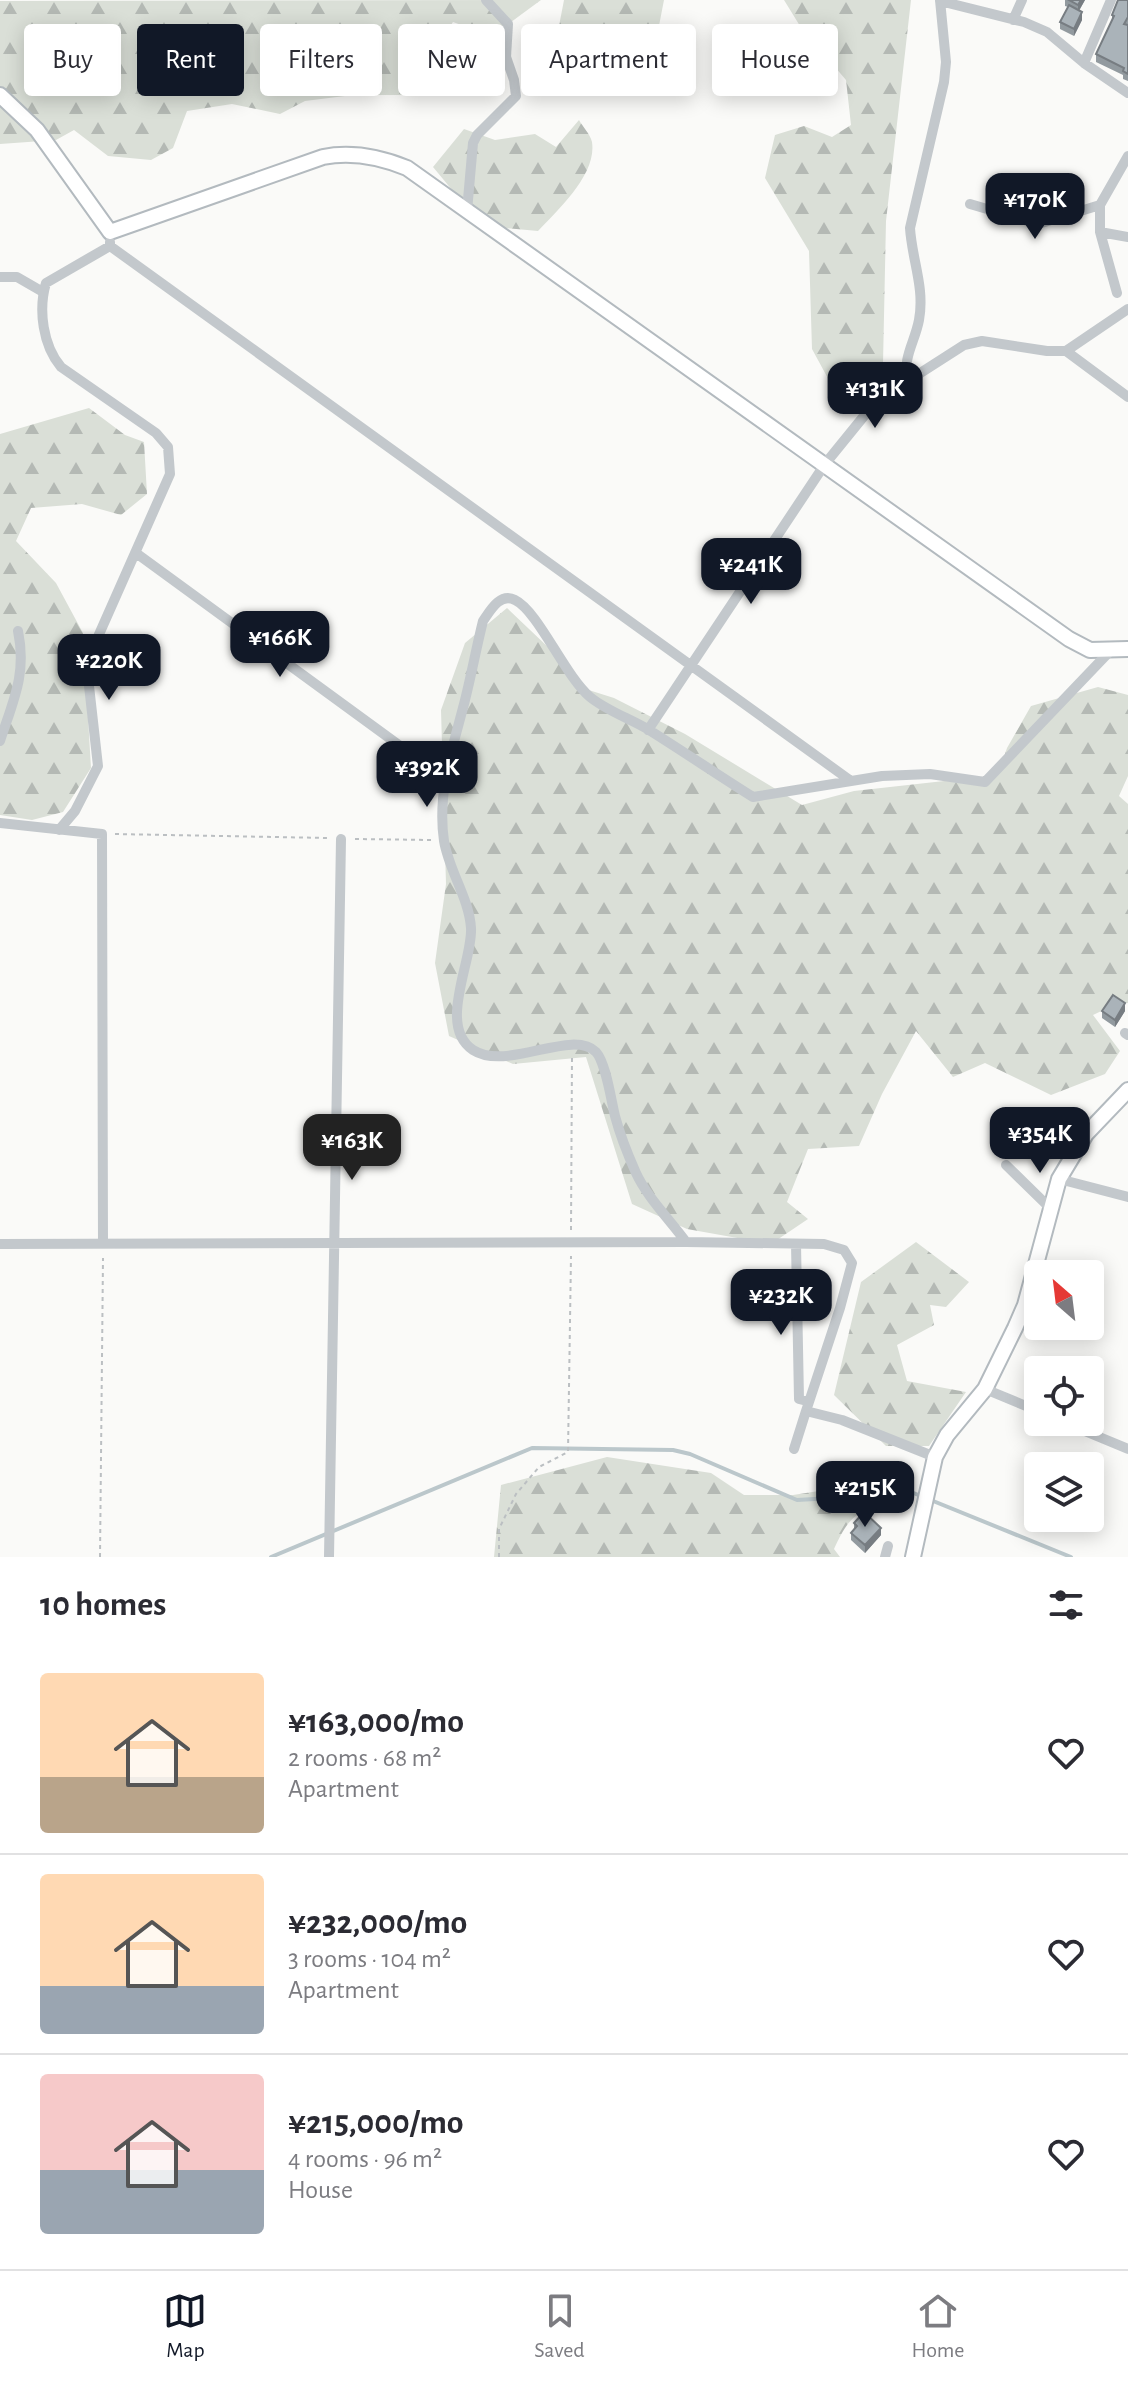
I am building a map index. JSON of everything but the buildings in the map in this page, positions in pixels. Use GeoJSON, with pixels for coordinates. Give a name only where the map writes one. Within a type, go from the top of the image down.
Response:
{"type":"FeatureCollection","features":[{"type":"Feature","properties":{"kind":"street"},"geometry":{"type":"LineString","coordinates":[[467,211],[473,143],[477,135],[516,96],[506,57],[508,24],[486,0]]}},
{"type":"Feature","properties":{"kind":"street"},"geometry":{"type":"LineString","coordinates":[[1013,20],[1022,0]]}},
{"type":"Feature","properties":{"kind":"street"},"geometry":{"type":"LineString","coordinates":[[1084,63],[1111,0]]}},
{"type":"Feature","properties":{"kind":"street"},"geometry":{"type":"LineString","coordinates":[[908,380],[904,366],[918,323],[922,298],[910,228],[946,62],[940,1],[1047,32],[1084,63],[1128,93]]}},
{"type":"Feature","properties":{"kind":"street"},"geometry":{"type":"LineString","coordinates":[[0,95],[37,130],[110,239],[851,781]]}},
{"type":"Feature","properties":{"kind":"street"},"geometry":{"type":"LineString","coordinates":[[59,830],[75,811],[98,766],[87,668],[89,657],[170,474],[171,464],[168,447],[156,433],[61,367],[49,353],[43,292],[46,283],[110,239],[323,157],[340,154],[382,158],[407,168],[1069,639],[1090,650],[1122,647]]}},
{"type":"Feature","properties":{"kind":"street"},"geometry":{"type":"LineString","coordinates":[[1117,293],[1100,232],[1100,205],[1128,156]]}},
{"type":"Feature","properties":{"kind":"street"},"geometry":{"type":"LineString","coordinates":[[970,204],[1038,224],[1100,205]]}},
{"type":"Feature","properties":{"kind":"street"},"geometry":{"type":"LineString","coordinates":[[1100,232],[1128,237]]}},
{"type":"Feature","properties":{"kind":"street"},"geometry":{"type":"LineString","coordinates":[[0,277],[17,277],[43,292]]}},
{"type":"Feature","properties":{"kind":"street"},"geometry":{"type":"LineString","coordinates":[[648,730],[825,464],[864,416],[886,395],[964,345],[982,341],[1066,351],[1128,309]]}},
{"type":"Feature","properties":{"kind":"street"},"geometry":{"type":"LineString","coordinates":[[1066,351],[1128,397]]}},
{"type":"Feature","properties":{"kind":"street"},"geometry":{"type":"LineString","coordinates":[[136,553],[444,778]]}},
{"type":"Feature","properties":{"kind":"street"},"geometry":{"type":"LineString","coordinates":[[686,1242],[637,1176],[616,1119],[600,1058],[593,1049],[572,1043],[527,1055],[494,1055],[474,1050],[464,1040],[458,1026],[458,1001],[471,932],[469,915],[444,841],[444,778],[483,621],[495,604],[513,598],[526,608],[572,677],[591,697],[753,797],[882,776],[930,774],[985,782],[1122,647]]}},
{"type":"Feature","properties":{"kind":"street"},"geometry":{"type":"LineString","coordinates":[[0,741],[21,675],[23,654],[18,631]]}},
{"type":"Feature","properties":{"kind":"street"},"geometry":{"type":"LineString","coordinates":[[0,823],[102,834],[103,1244]]}},
{"type":"Feature","properties":{"kind":"street"},"geometry":{"type":"LineString","coordinates":[[329,1557],[341,839]]}},
{"type":"Feature","properties":{"kind":"street"},"geometry":{"type":"LineString","coordinates":[[913,1557],[935,1457],[947,1435],[985,1389],[1025,1305],[1059,1179],[1086,1134],[1128,1090]]}},
{"type":"Feature","properties":{"kind":"street"},"geometry":{"type":"LineString","coordinates":[[1006,1165],[1051,1209]]}},
{"type":"Feature","properties":{"kind":"street"},"geometry":{"type":"LineString","coordinates":[[1059,1179],[1128,1197]]}},
{"type":"Feature","properties":{"kind":"street"},"geometry":{"type":"LineString","coordinates":[[0,1244],[824,1244],[844,1250],[852,1263],[794,1449]]}},
{"type":"Feature","properties":{"kind":"street"},"geometry":{"type":"LineString","coordinates":[[796,1244],[799,1399],[806,1406],[935,1457]]}},
{"type":"Feature","properties":{"kind":"street"},"geometry":{"type":"LineString","coordinates":[[985,1389],[1024,1405]]}},
{"type":"Feature","properties":{"kind":"street"},"geometry":{"type":"LineString","coordinates":[[1097,1436],[1128,1449]]}},
{"type":"Feature","properties":{"kind":"path"},"geometry":{"type":"LineString","coordinates":[[102,834],[444,841]]}},
{"type":"Feature","properties":{"kind":"path"},"geometry":{"type":"LineString","coordinates":[[499,1557],[499,1529],[516,1494],[539,1467],[568,1452],[572,1043]]}},
{"type":"Feature","properties":{"kind":"path"},"geometry":{"type":"LineString","coordinates":[[100,1557],[103,1244]]}},
{"type":"Feature","properties":{"kind":"green space"},"geometry":{"type":"Polygon","coordinates":[[[541,0],[505,26],[505,24],[453,22],[398,24],[398,95],[382,95],[382,24],[260,24],[260,96],[345,96],[305,101],[280,114],[232,104],[187,111],[173,148],[151,160],[108,156],[74,130],[56,140],[0,144],[0,1],[541,0]]]}},
{"type":"Feature","properties":{"kind":"green space"},"geometry":{"type":"Polygon","coordinates":[[[564,0],[664,0],[659,24],[559,24],[564,0]]]}},
{"type":"Feature","properties":{"kind":"green space"},"geometry":{"type":"Polygon","coordinates":[[[784,0],[911,0],[886,221],[883,364],[831,384],[812,349],[809,251],[765,178],[775,135],[804,126],[832,137],[851,125],[846,80],[838,71],[838,24],[799,24],[784,0]]]}},
{"type":"Feature","properties":{"kind":"green space"},"geometry":{"type":"Polygon","coordinates":[[[579,120],[592,142],[589,166],[575,190],[538,231],[482,226],[433,167],[464,129],[495,140],[535,134],[556,147],[579,120]]]}},
{"type":"Feature","properties":{"kind":"green space"},"geometry":{"type":"Polygon","coordinates":[[[89,408],[125,435],[144,442],[147,494],[121,515],[82,504],[31,508],[16,541],[56,583],[83,633],[91,768],[63,812],[32,820],[0,815],[0,434],[89,408]]]}},
{"type":"Feature","properties":{"kind":"green space"},"geometry":{"type":"Polygon","coordinates":[[[507,608],[549,648],[576,686],[614,698],[685,734],[802,805],[854,791],[998,775],[1007,748],[1031,706],[1098,687],[1128,695],[1128,776],[1119,796],[1128,804],[1128,1003],[1114,1005],[1093,1015],[1120,1051],[1105,1074],[1051,1095],[985,1063],[953,1077],[916,1031],[882,1094],[859,1146],[808,1149],[787,1202],[808,1219],[771,1244],[687,1229],[632,1204],[586,1057],[513,1064],[449,1036],[435,963],[446,884],[441,710],[465,643],[507,608]]]}},
{"type":"Feature","properties":{"kind":"green space"},"geometry":{"type":"Polygon","coordinates":[[[916,1242],[969,1282],[946,1307],[930,1305],[934,1325],[897,1345],[907,1381],[966,1392],[929,1446],[886,1446],[834,1395],[861,1282],[916,1242]]]}},
{"type":"Feature","properties":{"kind":"green space"},"geometry":{"type":"Polygon","coordinates":[[[607,1457],[711,1473],[744,1495],[793,1495],[864,1484],[888,1470],[907,1488],[901,1500],[867,1510],[846,1526],[834,1549],[840,1557],[494,1557],[501,1485],[607,1457]]]}},
{"type":"Feature","properties":{"kind":"waterway"},"geometry":{"type":"LineString","coordinates":[[271,1557],[532,1448],[673,1450],[690,1454],[797,1500],[832,1498],[890,1488],[911,1492],[1071,1557]]}}]}
